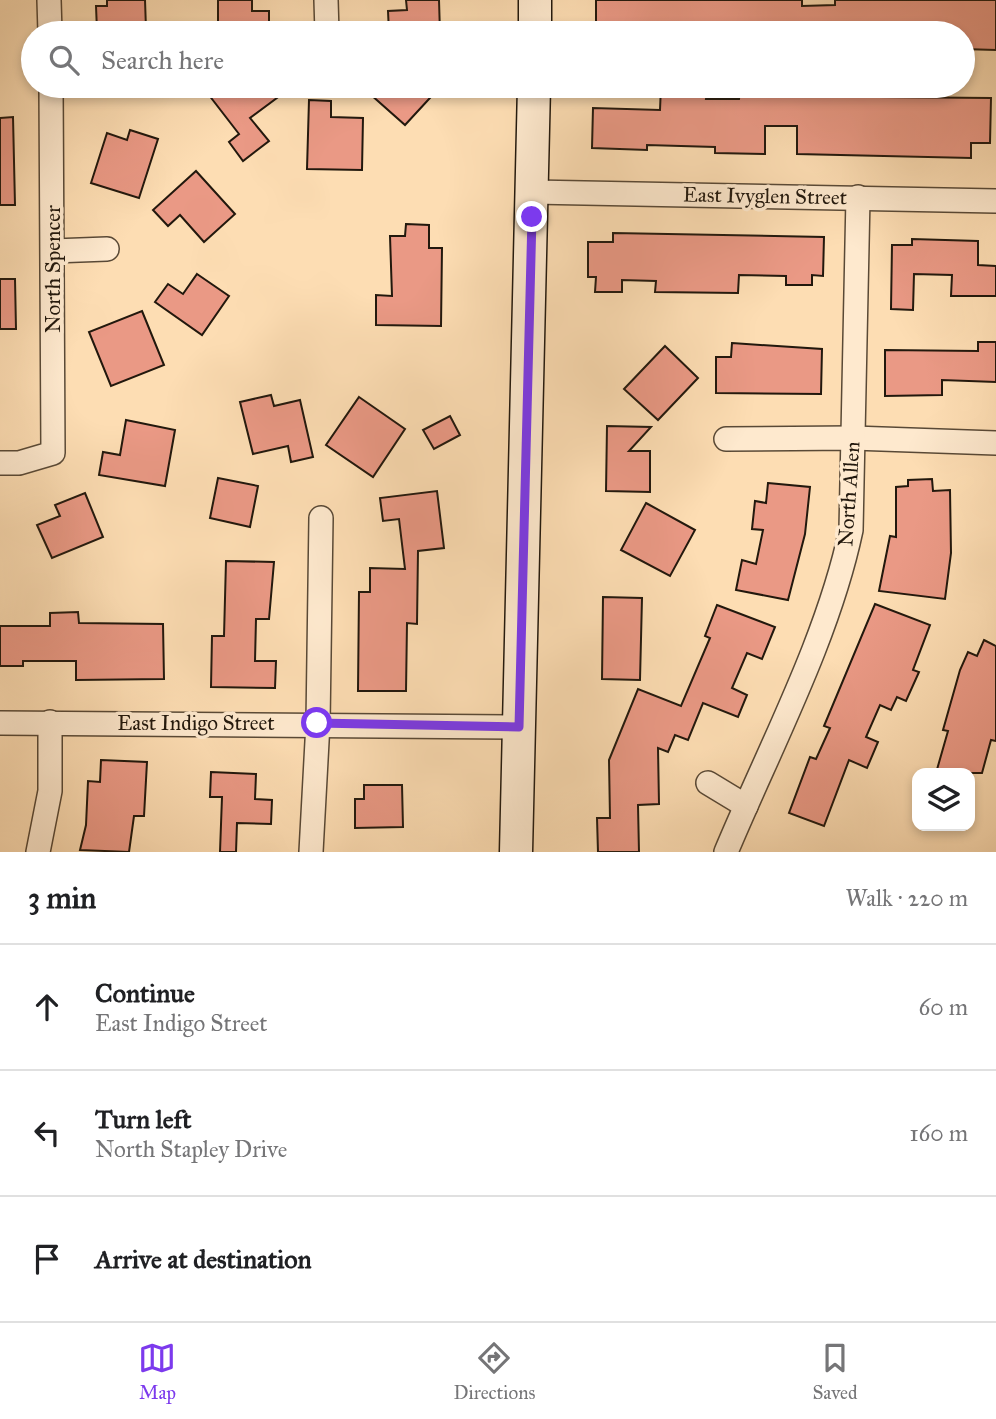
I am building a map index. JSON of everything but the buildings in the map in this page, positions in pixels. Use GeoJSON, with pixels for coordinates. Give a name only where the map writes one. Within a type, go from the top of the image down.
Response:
{"type":"FeatureCollection","features":[{"type":"Feature","properties":{"kind":"main road"},"geometry":{"type":"LineString","coordinates":[[535,0],[535,21]]}},
{"type":"Feature","properties":{"kind":"main road"},"geometry":{"type":"LineString","coordinates":[[516,852],[534,98]]}},
{"type":"Feature","properties":{"kind":"street"},"geometry":{"type":"LineString","coordinates":[[49,0],[50,21]]}},
{"type":"Feature","properties":{"kind":"street"},"geometry":{"type":"LineString","coordinates":[[326,0],[327,21]]}},
{"type":"Feature","properties":{"kind":"street","name":"North Spencer"},"geometry":{"type":"LineString","coordinates":[[0,463],[19,463],[53,453],[51,98]]}},
{"type":"Feature","properties":{"kind":"street","name":"East Ivyglen Street"},"geometry":{"type":"LineString","coordinates":[[533,192],[996,201]]}},
{"type":"Feature","properties":{"kind":"street","name":"North Allen"},"geometry":{"type":"LineString","coordinates":[[726,852],[827,616],[843,569],[850,530],[858,197]]}},
{"type":"Feature","properties":{"kind":"street"},"geometry":{"type":"LineString","coordinates":[[53,251],[107,249]]}},
{"type":"Feature","properties":{"kind":"street"},"geometry":{"type":"LineString","coordinates":[[726,439],[853,438],[996,443]]}},
{"type":"Feature","properties":{"kind":"street"},"geometry":{"type":"LineString","coordinates":[[311,852],[317,723],[321,518]]}},
{"type":"Feature","properties":{"kind":"street"},"geometry":{"type":"LineString","coordinates":[[38,852],[50,791],[50,722]]}},
{"type":"Feature","properties":{"kind":"street","name":"East Indigo Street"},"geometry":{"type":"LineString","coordinates":[[0,723],[317,723],[519,727]]}},
{"type":"Feature","properties":{"kind":"street"},"geometry":{"type":"LineString","coordinates":[[708,783],[746,806]]}},
{"type":"Feature","properties":{"kind":"route"},"geometry":{"type":"LineString","coordinates":[[317,723],[519,727],[532,217]]}}]}
